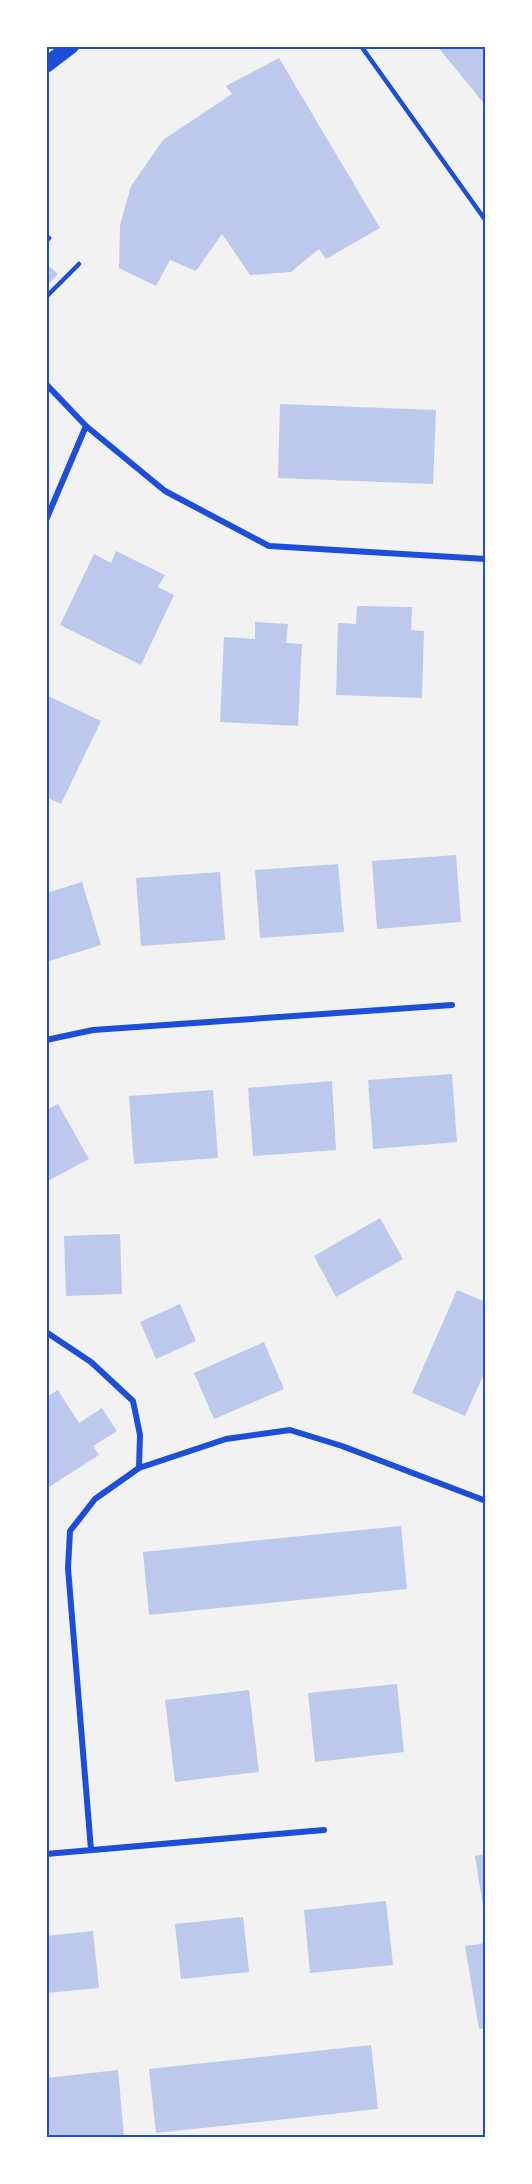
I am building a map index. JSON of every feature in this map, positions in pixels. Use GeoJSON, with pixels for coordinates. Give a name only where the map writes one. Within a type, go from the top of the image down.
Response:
{"type":"FeatureCollection","features":[{"type":"Feature","properties":{"kind":"highway"},"geometry":{"type":"LineString","coordinates":[[46,65],[71,46]]}},
{"type":"Feature","properties":{"kind":"street"},"geometry":{"type":"LineString","coordinates":[[46,384],[86,426],[165,491],[269,546],[486,559]]}},
{"type":"Feature","properties":{"kind":"street"},"geometry":{"type":"LineString","coordinates":[[46,520],[86,426]]}},
{"type":"Feature","properties":{"kind":"street"},"geometry":{"type":"LineString","coordinates":[[46,1040],[93,1029],[453,1005]]}},
{"type":"Feature","properties":{"kind":"street"},"geometry":{"type":"LineString","coordinates":[[46,1332],[91,1362],[133,1401],[140,1435],[139,1468]]}},
{"type":"Feature","properties":{"kind":"street"},"geometry":{"type":"LineString","coordinates":[[91,1850],[68,1568],[70,1531],[95,1499],[139,1468],[226,1439],[290,1430],[342,1446],[486,1501]]}},
{"type":"Feature","properties":{"kind":"street"},"geometry":{"type":"LineString","coordinates":[[46,1854],[324,1830]]}},
{"type":"Feature","properties":{"kind":"lane"},"geometry":{"type":"LineString","coordinates":[[361,46],[486,221]]}},
{"type":"Feature","properties":{"kind":"lane"},"geometry":{"type":"LineString","coordinates":[[46,297],[80,264]]}},
{"type":"Feature","properties":{"kind":"building"},"geometry":{"type":"Polygon","coordinates":[[[437,46],[486,46],[486,106],[437,46]]]}},
{"type":"Feature","properties":{"kind":"building"},"geometry":{"type":"Polygon","coordinates":[[[279,58],[380,228],[326,259],[319,249],[291,272],[250,275],[222,234],[196,271],[170,260],[156,286],[119,268],[120,225],[131,186],[163,140],[232,94],[226,86],[279,58]]]}},
{"type":"Feature","properties":{"kind":"building"},"geometry":{"type":"Polygon","coordinates":[[[46,263],[58,274],[46,287],[46,263]]]}},
{"type":"Feature","properties":{"kind":"building"},"geometry":{"type":"Polygon","coordinates":[[[280,404],[436,410],[433,484],[278,478],[280,404]]]}},
{"type":"Feature","properties":{"kind":"building"},"geometry":{"type":"Polygon","coordinates":[[[116,551],[165,575],[158,587],[174,595],[141,665],[60,625],[94,554],[111,563],[116,551]]]}},
{"type":"Feature","properties":{"kind":"building"},"geometry":{"type":"Polygon","coordinates":[[[357,606],[412,607],[411,630],[424,631],[422,698],[336,695],[338,623],[356,624],[357,606]]]}},
{"type":"Feature","properties":{"kind":"building"},"geometry":{"type":"Polygon","coordinates":[[[255,622],[288,624],[286,643],[302,644],[298,726],[220,722],[224,637],[255,639],[255,622]]]}},
{"type":"Feature","properties":{"kind":"building"},"geometry":{"type":"Polygon","coordinates":[[[46,695],[101,721],[61,804],[46,797],[46,695]]]}},
{"type":"Feature","properties":{"kind":"building"},"geometry":{"type":"Polygon","coordinates":[[[456,855],[461,922],[377,929],[372,861],[456,855]]]}},
{"type":"Feature","properties":{"kind":"building"},"geometry":{"type":"Polygon","coordinates":[[[338,864],[344,932],[260,938],[255,870],[338,864]]]}},
{"type":"Feature","properties":{"kind":"building"},"geometry":{"type":"Polygon","coordinates":[[[220,872],[225,940],[141,946],[136,878],[220,872]]]}},
{"type":"Feature","properties":{"kind":"building"},"geometry":{"type":"Polygon","coordinates":[[[82,882],[101,945],[46,962],[46,893],[82,882]]]}},
{"type":"Feature","properties":{"kind":"building"},"geometry":{"type":"Polygon","coordinates":[[[452,1074],[457,1142],[373,1149],[368,1080],[452,1074]]]}},
{"type":"Feature","properties":{"kind":"building"},"geometry":{"type":"Polygon","coordinates":[[[332,1081],[336,1150],[253,1156],[248,1088],[332,1081]]]}},
{"type":"Feature","properties":{"kind":"building"},"geometry":{"type":"Polygon","coordinates":[[[213,1090],[218,1158],[134,1164],[129,1096],[213,1090]]]}},
{"type":"Feature","properties":{"kind":"building"},"geometry":{"type":"Polygon","coordinates":[[[58,1104],[89,1159],[46,1182],[46,1110],[58,1104]]]}},
{"type":"Feature","properties":{"kind":"building"},"geometry":{"type":"Polygon","coordinates":[[[380,1218],[403,1259],[336,1297],[314,1256],[380,1218]]]}},
{"type":"Feature","properties":{"kind":"building"},"geometry":{"type":"Polygon","coordinates":[[[120,1234],[122,1294],[66,1296],[64,1236],[120,1234]]]}},
{"type":"Feature","properties":{"kind":"building"},"geometry":{"type":"Polygon","coordinates":[[[457,1290],[486,1302],[486,1369],[465,1416],[412,1393],[457,1290]]]}},
{"type":"Feature","properties":{"kind":"building"},"geometry":{"type":"Polygon","coordinates":[[[180,1304],[196,1341],[156,1359],[140,1322],[180,1304]]]}},
{"type":"Feature","properties":{"kind":"building"},"geometry":{"type":"Polygon","coordinates":[[[264,1342],[284,1389],[214,1419],[194,1373],[264,1342]]]}},
{"type":"Feature","properties":{"kind":"building"},"geometry":{"type":"Polygon","coordinates":[[[58,1390],[79,1423],[102,1408],[117,1431],[93,1446],[99,1455],[46,1489],[46,1397],[58,1390]]]}},
{"type":"Feature","properties":{"kind":"building"},"geometry":{"type":"Polygon","coordinates":[[[401,1526],[407,1589],[149,1615],[143,1552],[401,1526]]]}},
{"type":"Feature","properties":{"kind":"building"},"geometry":{"type":"Polygon","coordinates":[[[397,1684],[404,1752],[315,1762],[308,1693],[397,1684]]]}},
{"type":"Feature","properties":{"kind":"building"},"geometry":{"type":"Polygon","coordinates":[[[249,1690],[259,1772],[175,1782],[165,1700],[249,1690]]]}},
{"type":"Feature","properties":{"kind":"building"},"geometry":{"type":"Polygon","coordinates":[[[486,1854],[486,1912],[484,1912],[475,1856],[486,1854]]]}},
{"type":"Feature","properties":{"kind":"building"},"geometry":{"type":"Polygon","coordinates":[[[386,1901],[393,1965],[310,1973],[304,1910],[386,1901]]]}},
{"type":"Feature","properties":{"kind":"building"},"geometry":{"type":"Polygon","coordinates":[[[243,1917],[249,1972],[181,1979],[175,1924],[243,1917]]]}},
{"type":"Feature","properties":{"kind":"building"},"geometry":{"type":"Polygon","coordinates":[[[93,1931],[99,1988],[46,1993],[46,1936],[93,1931]]]}},
{"type":"Feature","properties":{"kind":"building"},"geometry":{"type":"Polygon","coordinates":[[[486,1943],[486,2028],[479,2029],[465,1946],[486,1943]]]}},
{"type":"Feature","properties":{"kind":"building"},"geometry":{"type":"Polygon","coordinates":[[[371,2045],[378,2109],[156,2133],[149,2069],[371,2045]]]}},
{"type":"Feature","properties":{"kind":"building"},"geometry":{"type":"Polygon","coordinates":[[[118,2070],[124,2135],[101,2138],[46,2138],[46,2078],[118,2070]]]}}]}
